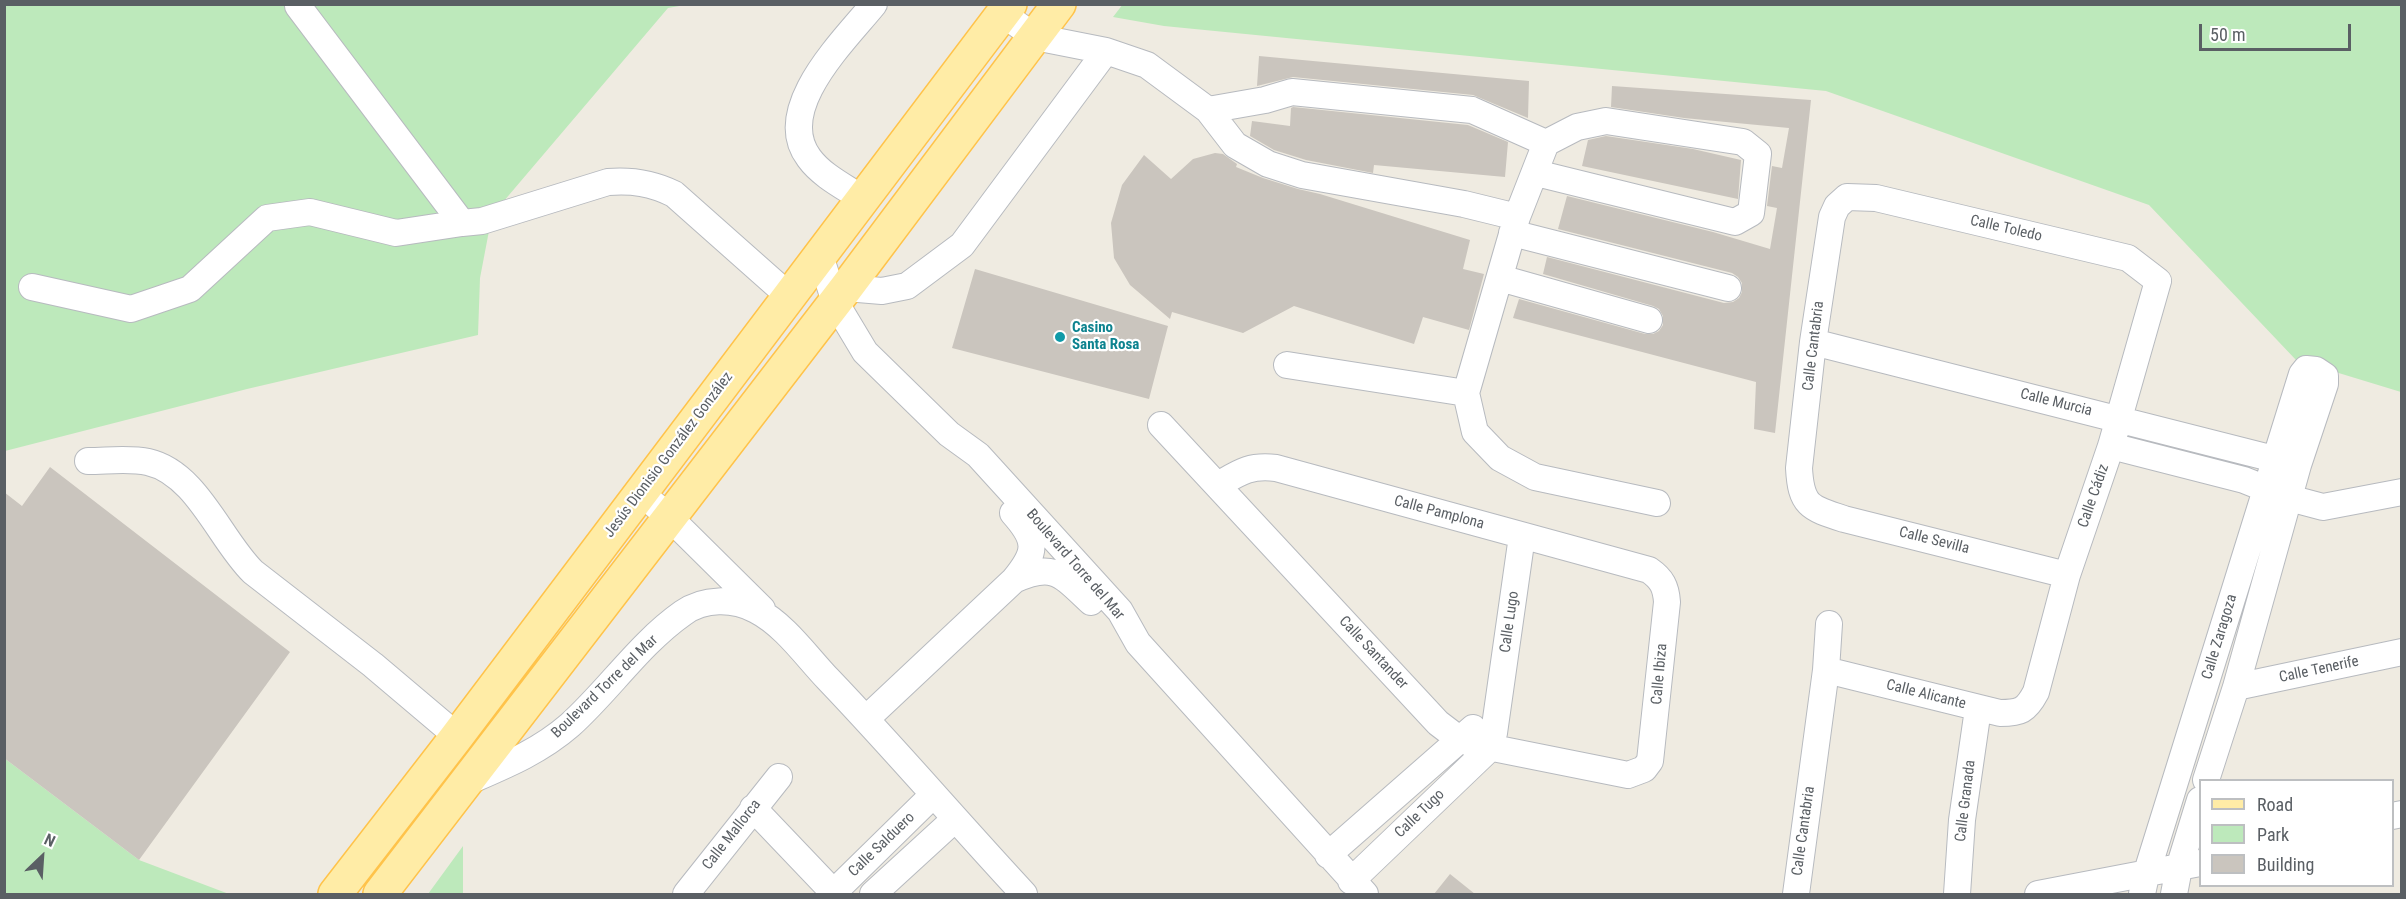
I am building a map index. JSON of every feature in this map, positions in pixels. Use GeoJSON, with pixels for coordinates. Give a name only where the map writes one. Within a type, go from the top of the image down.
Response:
{"type":"FeatureCollection","features":[{"type":"Feature","properties":{"kind":"main road"},"geometry":{"type":"LineString","coordinates":[[380,894],[670,518],[1059,4]]}},
{"type":"Feature","properties":{"kind":"main road","name":"Jesús Dionisio González González"},"geometry":{"type":"LineString","coordinates":[[335,894],[818,260],[1006,9]]}},
{"type":"Feature","properties":{"kind":"street"},"geometry":{"type":"LineString","coordinates":[[863,199],[820,170],[808,156],[800,140],[800,112],[811,83],[874,4]]}},
{"type":"Feature","properties":{"kind":"street"},"geometry":{"type":"LineString","coordinates":[[298,6],[462,224]]}},
{"type":"Feature","properties":{"kind":"street"},"geometry":{"type":"LineString","coordinates":[[1006,9],[1035,37],[1106,51],[1147,65],[1208,110],[1235,145],[1282,169],[1302,175],[1464,204],[1514,225],[1728,288]]}},
{"type":"Feature","properties":{"kind":"street"},"geometry":{"type":"LineString","coordinates":[[840,295],[907,286],[962,245],[1106,51]]}},
{"type":"Feature","properties":{"kind":"street"},"geometry":{"type":"LineString","coordinates":[[1208,110],[1265,100],[1292,92],[1472,110],[1546,143]]}},
{"type":"Feature","properties":{"kind":"street"},"geometry":{"type":"LineString","coordinates":[[1536,173],[1735,222],[1751,213],[1758,154],[1743,142],[1606,121],[1577,127],[1546,143],[1514,225],[1466,393],[1475,432],[1500,458],[1535,477],[1657,503]]}},
{"type":"Feature","properties":{"kind":"street"},"geometry":{"type":"LineString","coordinates":[[32,286],[131,309],[190,289],[267,218],[310,212],[396,233],[482,221],[608,182],[629,180],[655,185],[674,194],[789,296]]}},
{"type":"Feature","properties":{"kind":"street","name":"Calle Toledo"},"geometry":{"type":"LineString","coordinates":[[1847,197],[1876,198],[2128,258],[2158,281]]}},
{"type":"Feature","properties":{"kind":"street","name":"Calle Cantabria"},"geometry":{"type":"LineString","coordinates":[[1805,501],[1800,486],[1799,468],[1813,342],[1832,217],[1837,206],[1847,197]]}},
{"type":"Feature","properties":{"kind":"street","name":"Boulevard Torre del Mar"},"geometry":{"type":"LineString","coordinates":[[818,260],[840,295],[866,352],[949,434],[978,455],[1120,610],[1138,643],[1358,887]]}},
{"type":"Feature","properties":{"kind":"street"},"geometry":{"type":"LineString","coordinates":[[1500,278],[1649,320]]}},
{"type":"Feature","properties":{"kind":"street","name":"Calle Cádiz"},"geometry":{"type":"LineString","coordinates":[[2025,708],[2036,692],[2067,575],[2111,446],[2158,281]]}},
{"type":"Feature","properties":{"kind":"street","name":"Calle Murcia"},"geometry":{"type":"LineString","coordinates":[[1813,342],[2286,461]]}},
{"type":"Feature","properties":{"kind":"street"},"geometry":{"type":"LineString","coordinates":[[1287,365],[1466,393]]}},
{"type":"Feature","properties":{"kind":"street","name":"Calle Zaragoza"},"geometry":{"type":"LineString","coordinates":[[2144,885],[2265,488],[2286,461],[2324,389],[2325,376],[2316,370],[2306,369],[2300,381],[2286,461],[2289,498],[2236,687],[2206,779]]}},
{"type":"Feature","properties":{"kind":"street","name":"Calle Santander"},"geometry":{"type":"LineString","coordinates":[[1161,425],[1438,723],[1459,739],[1628,776],[1644,769]]}},
{"type":"Feature","properties":{"kind":"street"},"geometry":{"type":"LineString","coordinates":[[866,719],[1014,580],[1031,555],[1031,537],[1027,529],[968,464],[949,434]]}},
{"type":"Feature","properties":{"kind":"street"},"geometry":{"type":"LineString","coordinates":[[2111,446],[2244,480],[2289,498],[2323,507],[2402,492]]}},
{"type":"Feature","properties":{"kind":"street"},"geometry":{"type":"LineString","coordinates":[[88,460],[147,462],[164,467],[203,503],[239,556],[253,572],[373,665],[457,736]]}},
{"type":"Feature","properties":{"kind":"street","name":"Calle Pamplona"},"geometry":{"type":"LineString","coordinates":[[1218,485],[1244,469],[1261,466],[1276,468],[1522,536],[1637,565],[1661,578]]}},
{"type":"Feature","properties":{"kind":"street","name":"Boulevard Torre del Mar"},"geometry":{"type":"LineString","coordinates":[[641,493],[670,518],[775,622],[1024,894]]}},
{"type":"Feature","properties":{"kind":"street","name":"Calle Sevilla"},"geometry":{"type":"LineString","coordinates":[[1805,501],[1822,512],[1844,519],[2067,575]]}},
{"type":"Feature","properties":{"kind":"street","name":"Calle Lugo"},"geometry":{"type":"LineString","coordinates":[[1490,747],[1498,708],[1522,536]]}},
{"type":"Feature","properties":{"kind":"street"},"geometry":{"type":"LineString","coordinates":[[1014,580],[1033,572],[1050,572],[1060,575],[1138,643]]}},
{"type":"Feature","properties":{"kind":"street","name":"Calle Ibiza"},"geometry":{"type":"LineString","coordinates":[[1644,769],[1650,761],[1653,748],[1667,602],[1666,589],[1661,578]]}},
{"type":"Feature","properties":{"kind":"street","name":"Boulevard Torre del Mar"},"geometry":{"type":"LineString","coordinates":[[467,782],[532,753],[550,740],[570,724],[645,646],[693,607],[718,601],[734,602],[755,609],[775,622]]}},
{"type":"Feature","properties":{"kind":"street","name":"Calle Cantabria"},"geometry":{"type":"LineString","coordinates":[[1796,894],[1826,670],[1829,624]]}},
{"type":"Feature","properties":{"kind":"street","name":"Calle Tenerife"},"geometry":{"type":"LineString","coordinates":[[2236,687],[2402,652]]}},
{"type":"Feature","properties":{"kind":"street","name":"Calle Alicante"},"geometry":{"type":"LineString","coordinates":[[1826,670],[1978,709],[2011,713],[2020,712],[2025,708]]}},
{"type":"Feature","properties":{"kind":"street"},"geometry":{"type":"LineString","coordinates":[[1459,739],[1498,708]]}},
{"type":"Feature","properties":{"kind":"street","name":"Calle Granada"},"geometry":{"type":"LineString","coordinates":[[1956,894],[1962,820],[1978,709]]}},
{"type":"Feature","properties":{"kind":"street","name":"Calle Tugo"},"geometry":{"type":"LineString","coordinates":[[1328,855],[1459,739]]}},
{"type":"Feature","properties":{"kind":"street","name":"Calle Tugo"},"geometry":{"type":"LineString","coordinates":[[1358,887],[1421,813],[1490,747]]}},
{"type":"Feature","properties":{"kind":"street","name":"Calle Mallorca"},"geometry":{"type":"LineString","coordinates":[[686,894],[779,777]]}},
{"type":"Feature","properties":{"kind":"street"},"geometry":{"type":"LineString","coordinates":[[1400,791],[1421,813]]}},
{"type":"Feature","properties":{"kind":"street","name":"Calle Salduero"},"geometry":{"type":"LineString","coordinates":[[833,894],[933,795]]}},
{"type":"Feature","properties":{"kind":"street"},"geometry":{"type":"LineString","coordinates":[[2174,894],[2190,866],[2199,807]]}},
{"type":"Feature","properties":{"kind":"street"},"geometry":{"type":"LineString","coordinates":[[753,808],[833,894]]}},
{"type":"Feature","properties":{"kind":"street","name":"Calle Salduero"},"geometry":{"type":"LineString","coordinates":[[873,894],[955,819]]}},
{"type":"Feature","properties":{"kind":"street"},"geometry":{"type":"LineString","coordinates":[[2038,894],[2144,885],[2190,866]]}},
{"type":"Feature","properties":{"kind":"green space"},"geometry":{"type":"Polygon","coordinates":[[[1123,4],[2401,5],[2401,392],[2296,360],[2149,205],[1826,91],[1164,26],[1113,17],[1123,4]]]}},
{"type":"Feature","properties":{"kind":"green space"},"geometry":{"type":"Polygon","coordinates":[[[5,5],[685,5],[668,8],[492,215],[480,278],[478,335],[247,389],[5,451],[5,5]]]}},
{"type":"Feature","properties":{"kind":"green space"},"geometry":{"type":"Polygon","coordinates":[[[4,758],[139,860],[229,894],[5,894],[4,758]]]}},
{"type":"Feature","properties":{"kind":"green space"},"geometry":{"type":"Polygon","coordinates":[[[463,846],[463,894],[428,894],[463,846]]]}},
{"type":"Feature","properties":{"kind":"building"},"geometry":{"type":"Polygon","coordinates":[[[1259,56],[1529,81],[1528,118],[1473,95],[1293,77],[1257,86],[1259,56]]]}},
{"type":"Feature","properties":{"kind":"building"},"geometry":{"type":"Polygon","coordinates":[[[1612,86],[1811,100],[1775,433],[1754,429],[1756,382],[1513,318],[1519,299],[1645,334],[1659,331],[1663,325],[1663,316],[1659,309],[1653,306],[1543,274],[1547,257],[1724,303],[1733,302],[1742,292],[1742,283],[1732,273],[1558,229],[1567,196],[1713,232],[1770,249],[1777,208],[1767,206],[1772,166],[1782,168],[1789,128],[1684,118],[1611,107],[1612,86]]]}},
{"type":"Feature","properties":{"kind":"building"},"geometry":{"type":"Polygon","coordinates":[[[1291,108],[1468,125],[1508,142],[1505,177],[1374,165],[1373,173],[1306,160],[1274,150],[1250,136],[1252,121],[1290,126],[1291,108]]]}},
{"type":"Feature","properties":{"kind":"building"},"geometry":{"type":"Polygon","coordinates":[[[1606,136],[1693,149],[1741,160],[1738,199],[1582,166],[1588,140],[1606,136]]]}},
{"type":"Feature","properties":{"kind":"building"},"geometry":{"type":"Polygon","coordinates":[[[1215,153],[1223,154],[1237,164],[1236,167],[1263,178],[1470,240],[1463,269],[1484,274],[1469,330],[1423,317],[1414,344],[1294,306],[1243,333],[1172,312],[1170,319],[1130,285],[1114,258],[1111,223],[1122,185],[1144,155],[1171,179],[1193,159],[1215,153]]]}},
{"type":"Feature","properties":{"kind":"building","name":"Casino Santa Rosa"},"geometry":{"type":"Polygon","coordinates":[[[975,269],[1168,326],[1149,399],[952,348],[975,269]]]}},
{"type":"Feature","properties":{"kind":"building"},"geometry":{"type":"Polygon","coordinates":[[[50,467],[290,652],[139,860],[4,758],[4,492],[22,506],[50,467]]]}},
{"type":"Feature","properties":{"kind":"building"},"geometry":{"type":"Polygon","coordinates":[[[1450,874],[1475,894],[1434,894],[1450,874]]]}},
{"type":"Feature","properties":{"kind":"place","name":"Casino Santa Rosa"},"geometry":{"type":"Point","coordinates":[1060,337]}}]}
